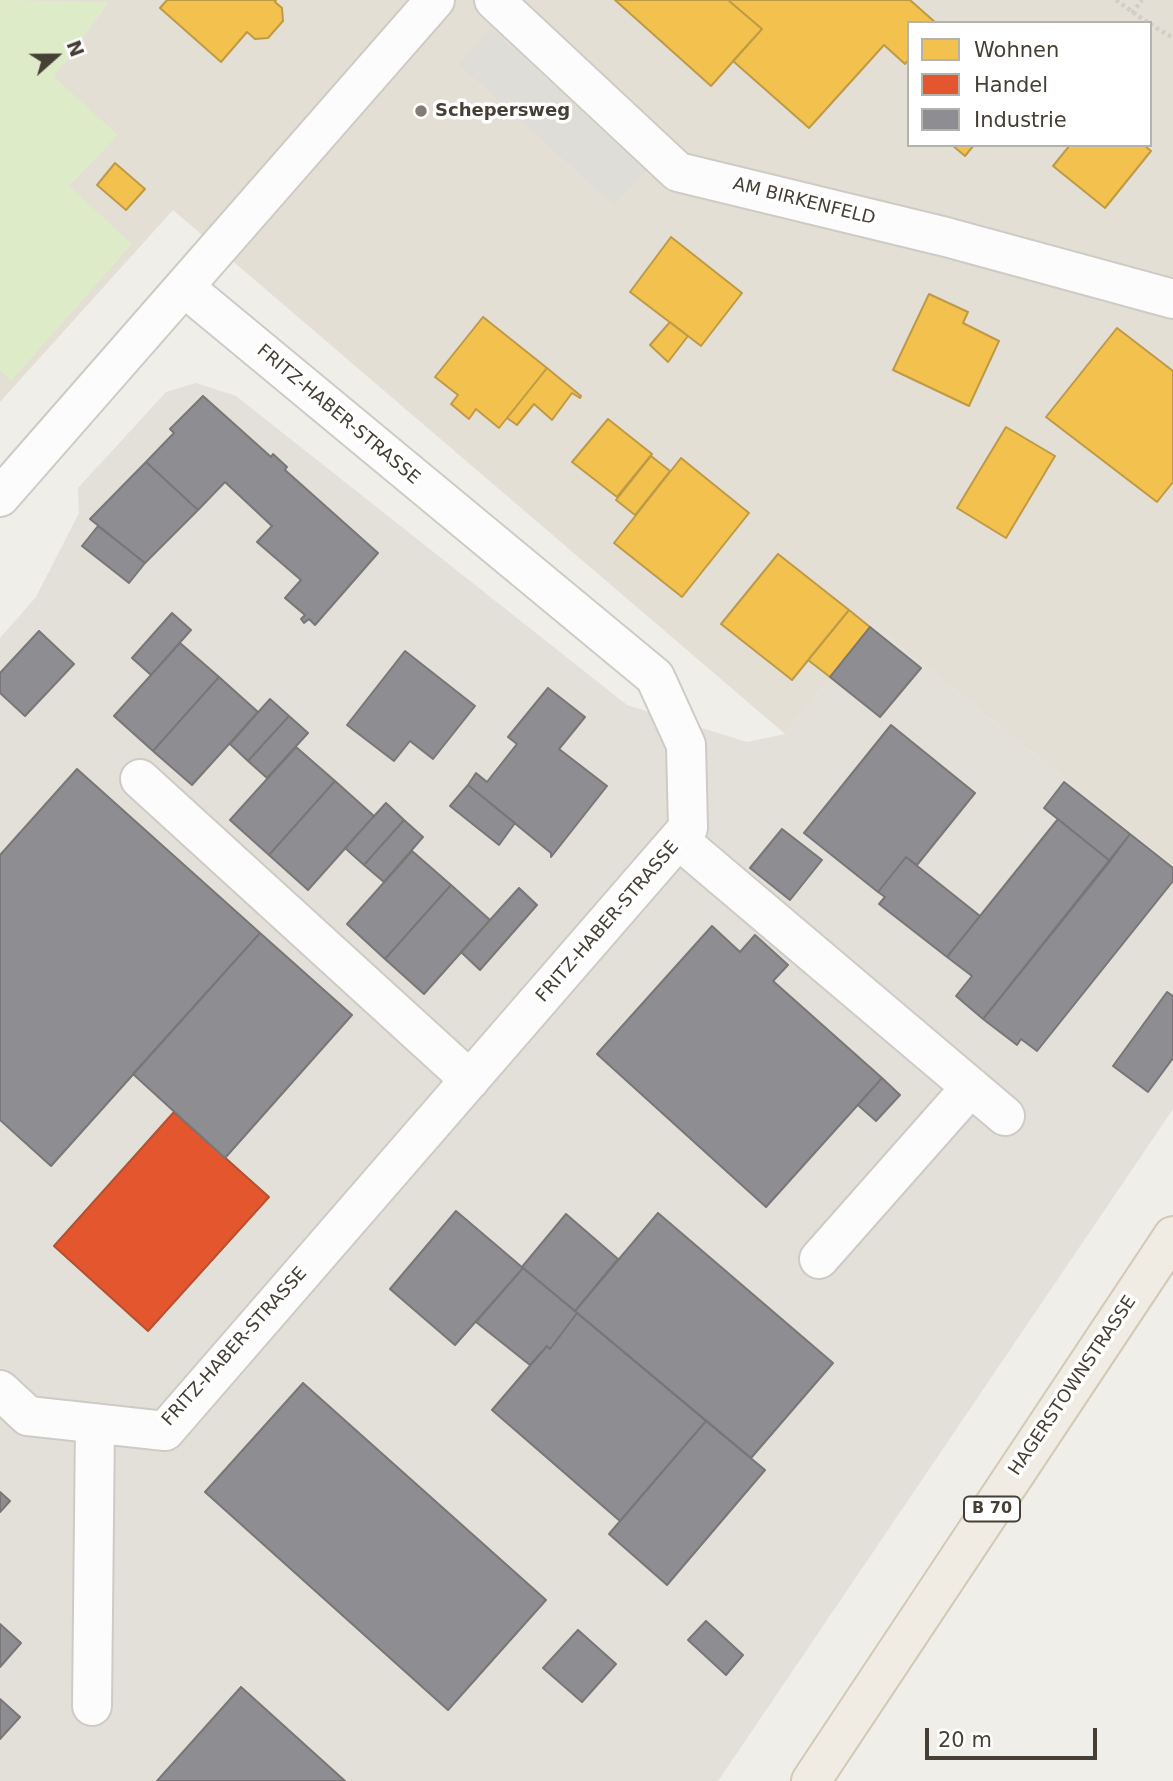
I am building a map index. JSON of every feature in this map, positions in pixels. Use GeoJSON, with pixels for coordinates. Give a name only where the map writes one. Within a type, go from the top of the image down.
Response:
{"type":"FeatureCollection","features":[{"type":"Feature","properties":{"kind":"main road","name":"HAGERSTOWNSTRASSE"},"geometry":{"type":"LineString","coordinates":[[811,1781],[1173,1236]]}},
{"type":"Feature","properties":{"kind":"street"},"geometry":{"type":"LineString","coordinates":[[0,497],[435,0]]}},
{"type":"Feature","properties":{"kind":"street","name":"AM BIRKENFELD"},"geometry":{"type":"LineString","coordinates":[[494,0],[678,172],[946,237],[1173,299]]}},
{"type":"Feature","properties":{"kind":"street","name":"FRITZ-HABER-STRASSE"},"geometry":{"type":"LineString","coordinates":[[0,1390],[28,1416],[165,1430],[688,828],[686,746],[655,677],[184,287]]}},
{"type":"Feature","properties":{"kind":"street"},"geometry":{"type":"LineString","coordinates":[[140,779],[470,1080]]}},
{"type":"Feature","properties":{"kind":"street"},"geometry":{"type":"LineString","coordinates":[[678,840],[1005,1116]]}},
{"type":"Feature","properties":{"kind":"street"},"geometry":{"type":"LineString","coordinates":[[819,1259],[971,1087]]}},
{"type":"Feature","properties":{"kind":"street"},"geometry":{"type":"LineString","coordinates":[[92,1706],[95,1423]]}},
{"type":"Feature","properties":{"kind":"path"},"geometry":{"type":"LineString","coordinates":[[1116,0],[1144,21]]}},
{"type":"Feature","properties":{"kind":"path"},"geometry":{"type":"LineString","coordinates":[[1132,13],[1142,0]]}},
{"type":"Feature","properties":{"kind":"path"},"geometry":{"type":"LineString","coordinates":[[1152,26],[1173,38]]}},
{"type":"Feature","properties":{"kind":"shaded area"},"geometry":{"type":"Polygon","coordinates":[[[0,0],[1173,0],[1173,866],[874,625],[785,734],[173,210],[0,402],[0,0]]]}},
{"type":"Feature","properties":{"kind":"shaded area"},"geometry":{"type":"Polygon","coordinates":[[[491,29],[646,170],[614,205],[459,64],[491,29]]]}},
{"type":"Feature","properties":{"kind":"shaded area"},"geometry":{"type":"Polygon","coordinates":[[[196,383],[236,396],[627,705],[747,742],[785,734],[874,625],[1173,866],[1173,1109],[718,1781],[0,1781],[0,638],[36,597],[79,513],[78,488],[166,392],[196,383]]]}},
{"type":"Feature","properties":{"kind":"green space"},"geometry":{"type":"Polygon","coordinates":[[[0,0],[109,2],[54,77],[118,135],[69,186],[132,244],[11,381],[0,370],[0,0]]]}},
{"type":"Feature","properties":{"kind":"building: Wohnen"},"geometry":{"type":"Polygon","coordinates":[[[167,0],[276,0],[282,8],[283,21],[268,38],[255,39],[247,32],[221,62],[160,8],[167,0]]]}},
{"type":"Feature","properties":{"kind":"building: Wohnen"},"geometry":{"type":"Polygon","coordinates":[[[615,0],[728,0],[762,29],[711,86],[615,0]]]}},
{"type":"Feature","properties":{"kind":"building: Wohnen"},"geometry":{"type":"Polygon","coordinates":[[[728,0],[910,0],[934,21],[907,21],[905,64],[884,45],[809,128],[733,61],[762,29],[728,0]]]}},
{"type":"Feature","properties":{"kind":"building: Wohnen"},"geometry":{"type":"Polygon","coordinates":[[[954,147],[972,147],[965,156],[954,147]]]}},
{"type":"Feature","properties":{"kind":"building: Wohnen"},"geometry":{"type":"Polygon","coordinates":[[[1068,147],[1146,147],[1151,151],[1105,208],[1053,166],[1068,147]]]}},
{"type":"Feature","properties":{"kind":"building: Wohnen"},"geometry":{"type":"Polygon","coordinates":[[[115,163],[145,189],[126,210],[97,185],[115,163]]]}},
{"type":"Feature","properties":{"kind":"building: Wohnen"},"geometry":{"type":"Polygon","coordinates":[[[671,237],[742,293],[701,346],[630,292],[671,237]]]}},
{"type":"Feature","properties":{"kind":"building: Wohnen"},"geometry":{"type":"Polygon","coordinates":[[[929,294],[968,312],[963,323],[999,341],[969,406],[893,370],[929,294]]]}},
{"type":"Feature","properties":{"kind":"building: Wohnen"},"geometry":{"type":"Polygon","coordinates":[[[483,317],[547,368],[499,428],[476,409],[469,419],[451,404],[458,395],[435,377],[483,317]]]}},
{"type":"Feature","properties":{"kind":"building: Wohnen"},"geometry":{"type":"Polygon","coordinates":[[[670,322],[688,336],[668,362],[650,345],[670,322]]]}},
{"type":"Feature","properties":{"kind":"building: Wohnen"},"geometry":{"type":"Polygon","coordinates":[[[1117,328],[1173,371],[1173,482],[1157,502],[1046,417],[1117,328]]]}},
{"type":"Feature","properties":{"kind":"building: Wohnen"},"geometry":{"type":"Polygon","coordinates":[[[547,368],[581,396],[580,398],[572,393],[552,420],[534,404],[517,425],[507,418],[547,368]]]}},
{"type":"Feature","properties":{"kind":"building: Wohnen"},"geometry":{"type":"Polygon","coordinates":[[[608,419],[652,454],[617,497],[572,462],[608,419]]]}},
{"type":"Feature","properties":{"kind":"building: Wohnen"},"geometry":{"type":"Polygon","coordinates":[[[1006,427],[1055,456],[1006,538],[957,508],[1006,427]]]}},
{"type":"Feature","properties":{"kind":"building: Wohnen"},"geometry":{"type":"Polygon","coordinates":[[[651,456],[670,471],[635,515],[616,500],[651,456]]]}},
{"type":"Feature","properties":{"kind":"building: Wohnen"},"geometry":{"type":"Polygon","coordinates":[[[681,458],[749,513],[682,597],[614,543],[681,458]]]}},
{"type":"Feature","properties":{"kind":"building: Wohnen"},"geometry":{"type":"Polygon","coordinates":[[[778,554],[849,610],[792,680],[721,624],[778,554]]]}},
{"type":"Feature","properties":{"kind":"building: Wohnen"},"geometry":{"type":"Polygon","coordinates":[[[849,610],[870,627],[830,677],[808,660],[849,610]]]}},
{"type":"Feature","properties":{"kind":"building: Handel"},"geometry":{"type":"Polygon","coordinates":[[[174,1112],[269,1197],[148,1331],[54,1246],[174,1112]]]}},
{"type":"Feature","properties":{"kind":"building: Industrie"},"geometry":{"type":"Polygon","coordinates":[[[203,396],[271,457],[273,454],[287,467],[285,470],[378,553],[315,625],[309,619],[304,623],[301,619],[305,615],[285,598],[301,580],[257,542],[272,526],[225,482],[198,510],[146,462],[174,433],[170,429],[203,396]]]}},
{"type":"Feature","properties":{"kind":"building: Industrie"},"geometry":{"type":"Polygon","coordinates":[[[146,462],[198,510],[145,563],[90,519],[146,462]]]}},
{"type":"Feature","properties":{"kind":"building: Industrie"},"geometry":{"type":"Polygon","coordinates":[[[98,526],[145,563],[129,583],[82,546],[98,526]]]}},
{"type":"Feature","properties":{"kind":"building: Industrie"},"geometry":{"type":"Polygon","coordinates":[[[172,613],[191,630],[151,675],[132,658],[172,613]]]}},
{"type":"Feature","properties":{"kind":"building: Industrie"},"geometry":{"type":"Polygon","coordinates":[[[870,627],[921,668],[880,717],[830,677],[870,627]]]}},
{"type":"Feature","properties":{"kind":"building: Industrie"},"geometry":{"type":"Polygon","coordinates":[[[39,631],[74,664],[25,716],[0,693],[0,673],[39,631]]]}},
{"type":"Feature","properties":{"kind":"building: Industrie"},"geometry":{"type":"Polygon","coordinates":[[[180,643],[219,677],[153,751],[114,716],[180,643]]]}},
{"type":"Feature","properties":{"kind":"building: Industrie"},"geometry":{"type":"Polygon","coordinates":[[[405,651],[475,706],[433,759],[410,741],[394,761],[347,725],[405,651]]]}},
{"type":"Feature","properties":{"kind":"building: Industrie"},"geometry":{"type":"Polygon","coordinates":[[[219,677],[258,712],[192,785],[153,751],[219,677]]]}},
{"type":"Feature","properties":{"kind":"building: Industrie"},"geometry":{"type":"Polygon","coordinates":[[[548,688],[585,717],[559,749],[607,786],[551,857],[551,853],[468,785],[476,773],[487,782],[517,744],[508,737],[548,688]]]}},
{"type":"Feature","properties":{"kind":"building: Industrie"},"geometry":{"type":"Polygon","coordinates":[[[270,699],[289,716],[248,761],[230,744],[270,699]]]}},
{"type":"Feature","properties":{"kind":"building: Industrie"},"geometry":{"type":"Polygon","coordinates":[[[289,716],[308,733],[267,778],[248,761],[289,716]]]}},
{"type":"Feature","properties":{"kind":"building: Industrie"},"geometry":{"type":"Polygon","coordinates":[[[891,725],[975,793],[917,865],[906,857],[878,892],[804,833],[891,725]]]}},
{"type":"Feature","properties":{"kind":"building: Industrie"},"geometry":{"type":"Polygon","coordinates":[[[296,747],[335,781],[269,855],[230,820],[296,747]]]}},
{"type":"Feature","properties":{"kind":"building: Industrie"},"geometry":{"type":"Polygon","coordinates":[[[77,769],[260,933],[51,1166],[0,1120],[0,855],[77,769]]]}},
{"type":"Feature","properties":{"kind":"building: Industrie"},"geometry":{"type":"Polygon","coordinates":[[[335,781],[374,816],[308,890],[269,855],[335,781]]]}},
{"type":"Feature","properties":{"kind":"building: Industrie"},"geometry":{"type":"Polygon","coordinates":[[[1064,782],[1130,834],[1110,861],[1044,808],[1064,782]]]}},
{"type":"Feature","properties":{"kind":"building: Industrie"},"geometry":{"type":"Polygon","coordinates":[[[468,785],[515,823],[499,845],[450,806],[468,785]]]}},
{"type":"Feature","properties":{"kind":"building: Industrie"},"geometry":{"type":"Polygon","coordinates":[[[386,803],[404,820],[364,865],[345,848],[386,803]]]}},
{"type":"Feature","properties":{"kind":"building: Industrie"},"geometry":{"type":"Polygon","coordinates":[[[1058,819],[1110,861],[983,1019],[956,996],[972,976],[947,957],[1058,819]]]}},
{"type":"Feature","properties":{"kind":"building: Industrie"},"geometry":{"type":"Polygon","coordinates":[[[404,820],[423,837],[384,882],[364,865],[404,820]]]}},
{"type":"Feature","properties":{"kind":"building: Industrie"},"geometry":{"type":"Polygon","coordinates":[[[782,829],[822,860],[790,900],[750,868],[782,829]]]}},
{"type":"Feature","properties":{"kind":"building: Industrie"},"geometry":{"type":"Polygon","coordinates":[[[1130,834],[1173,868],[1173,881],[1037,1051],[1021,1039],[1017,1045],[983,1019],[1130,834]]]}},
{"type":"Feature","properties":{"kind":"building: Industrie"},"geometry":{"type":"Polygon","coordinates":[[[412,851],[451,885],[385,959],[347,924],[412,851]]]}},
{"type":"Feature","properties":{"kind":"building: Industrie"},"geometry":{"type":"Polygon","coordinates":[[[906,857],[980,916],[947,957],[879,904],[885,897],[878,892],[906,857]]]}},
{"type":"Feature","properties":{"kind":"building: Industrie"},"geometry":{"type":"Polygon","coordinates":[[[451,885],[490,920],[424,994],[385,959],[451,885]]]}},
{"type":"Feature","properties":{"kind":"building: Industrie"},"geometry":{"type":"Polygon","coordinates":[[[519,888],[537,905],[480,970],[461,952],[519,888]]]}},
{"type":"Feature","properties":{"kind":"building: Industrie"},"geometry":{"type":"Polygon","coordinates":[[[712,926],[740,952],[755,935],[788,965],[773,981],[882,1078],[766,1207],[597,1054],[712,926]]]}},
{"type":"Feature","properties":{"kind":"building: Industrie"},"geometry":{"type":"Polygon","coordinates":[[[260,933],[352,1015],[225,1158],[133,1074],[260,933]]]}},
{"type":"Feature","properties":{"kind":"building: Industrie"},"geometry":{"type":"Polygon","coordinates":[[[1167,992],[1173,996],[1173,1058],[1148,1092],[1113,1066],[1167,992]]]}},
{"type":"Feature","properties":{"kind":"building: Industrie"},"geometry":{"type":"Polygon","coordinates":[[[882,1078],[900,1095],[876,1121],[858,1105],[882,1078]]]}},
{"type":"Feature","properties":{"kind":"building: Industrie"},"geometry":{"type":"Polygon","coordinates":[[[456,1211],[523,1268],[455,1345],[390,1289],[456,1211]]]}},
{"type":"Feature","properties":{"kind":"building: Industrie"},"geometry":{"type":"Polygon","coordinates":[[[658,1213],[833,1363],[751,1458],[575,1311],[658,1213]]]}},
{"type":"Feature","properties":{"kind":"building: Industrie"},"geometry":{"type":"Polygon","coordinates":[[[566,1214],[618,1259],[575,1311],[522,1267],[566,1214]]]}},
{"type":"Feature","properties":{"kind":"building: Industrie"},"geometry":{"type":"Polygon","coordinates":[[[523,1268],[577,1313],[550,1349],[547,1346],[530,1365],[476,1322],[523,1268]]]}},
{"type":"Feature","properties":{"kind":"building: Industrie"},"geometry":{"type":"Polygon","coordinates":[[[577,1313],[706,1421],[620,1521],[492,1410],[547,1346],[550,1349],[577,1313]]]}},
{"type":"Feature","properties":{"kind":"building: Industrie"},"geometry":{"type":"Polygon","coordinates":[[[303,1383],[546,1600],[448,1710],[205,1492],[303,1383]]]}},
{"type":"Feature","properties":{"kind":"building: Industrie"},"geometry":{"type":"Polygon","coordinates":[[[706,1421],[765,1470],[667,1585],[609,1534],[706,1421]]]}},
{"type":"Feature","properties":{"kind":"building: Industrie"},"geometry":{"type":"Polygon","coordinates":[[[0,1492],[10,1501],[0,1512],[0,1492]]]}},
{"type":"Feature","properties":{"kind":"building: Industrie"},"geometry":{"type":"Polygon","coordinates":[[[706,1621],[743,1655],[726,1675],[688,1640],[706,1621]]]}},
{"type":"Feature","properties":{"kind":"building: Industrie"},"geometry":{"type":"Polygon","coordinates":[[[0,1624],[21,1643],[0,1667],[0,1624]]]}},
{"type":"Feature","properties":{"kind":"building: Industrie"},"geometry":{"type":"Polygon","coordinates":[[[578,1630],[616,1664],[582,1702],[543,1668],[578,1630]]]}},
{"type":"Feature","properties":{"kind":"building: Industrie"},"geometry":{"type":"Polygon","coordinates":[[[241,1687],[345,1781],[157,1781],[241,1687]]]}},
{"type":"Feature","properties":{"kind":"building: Industrie"},"geometry":{"type":"Polygon","coordinates":[[[0,1699],[20,1717],[0,1739],[0,1699]]]}},
{"type":"Feature","properties":{"kind":"place","name":"Schepersweg"},"geometry":{"type":"Point","coordinates":[421,111]}}]}
